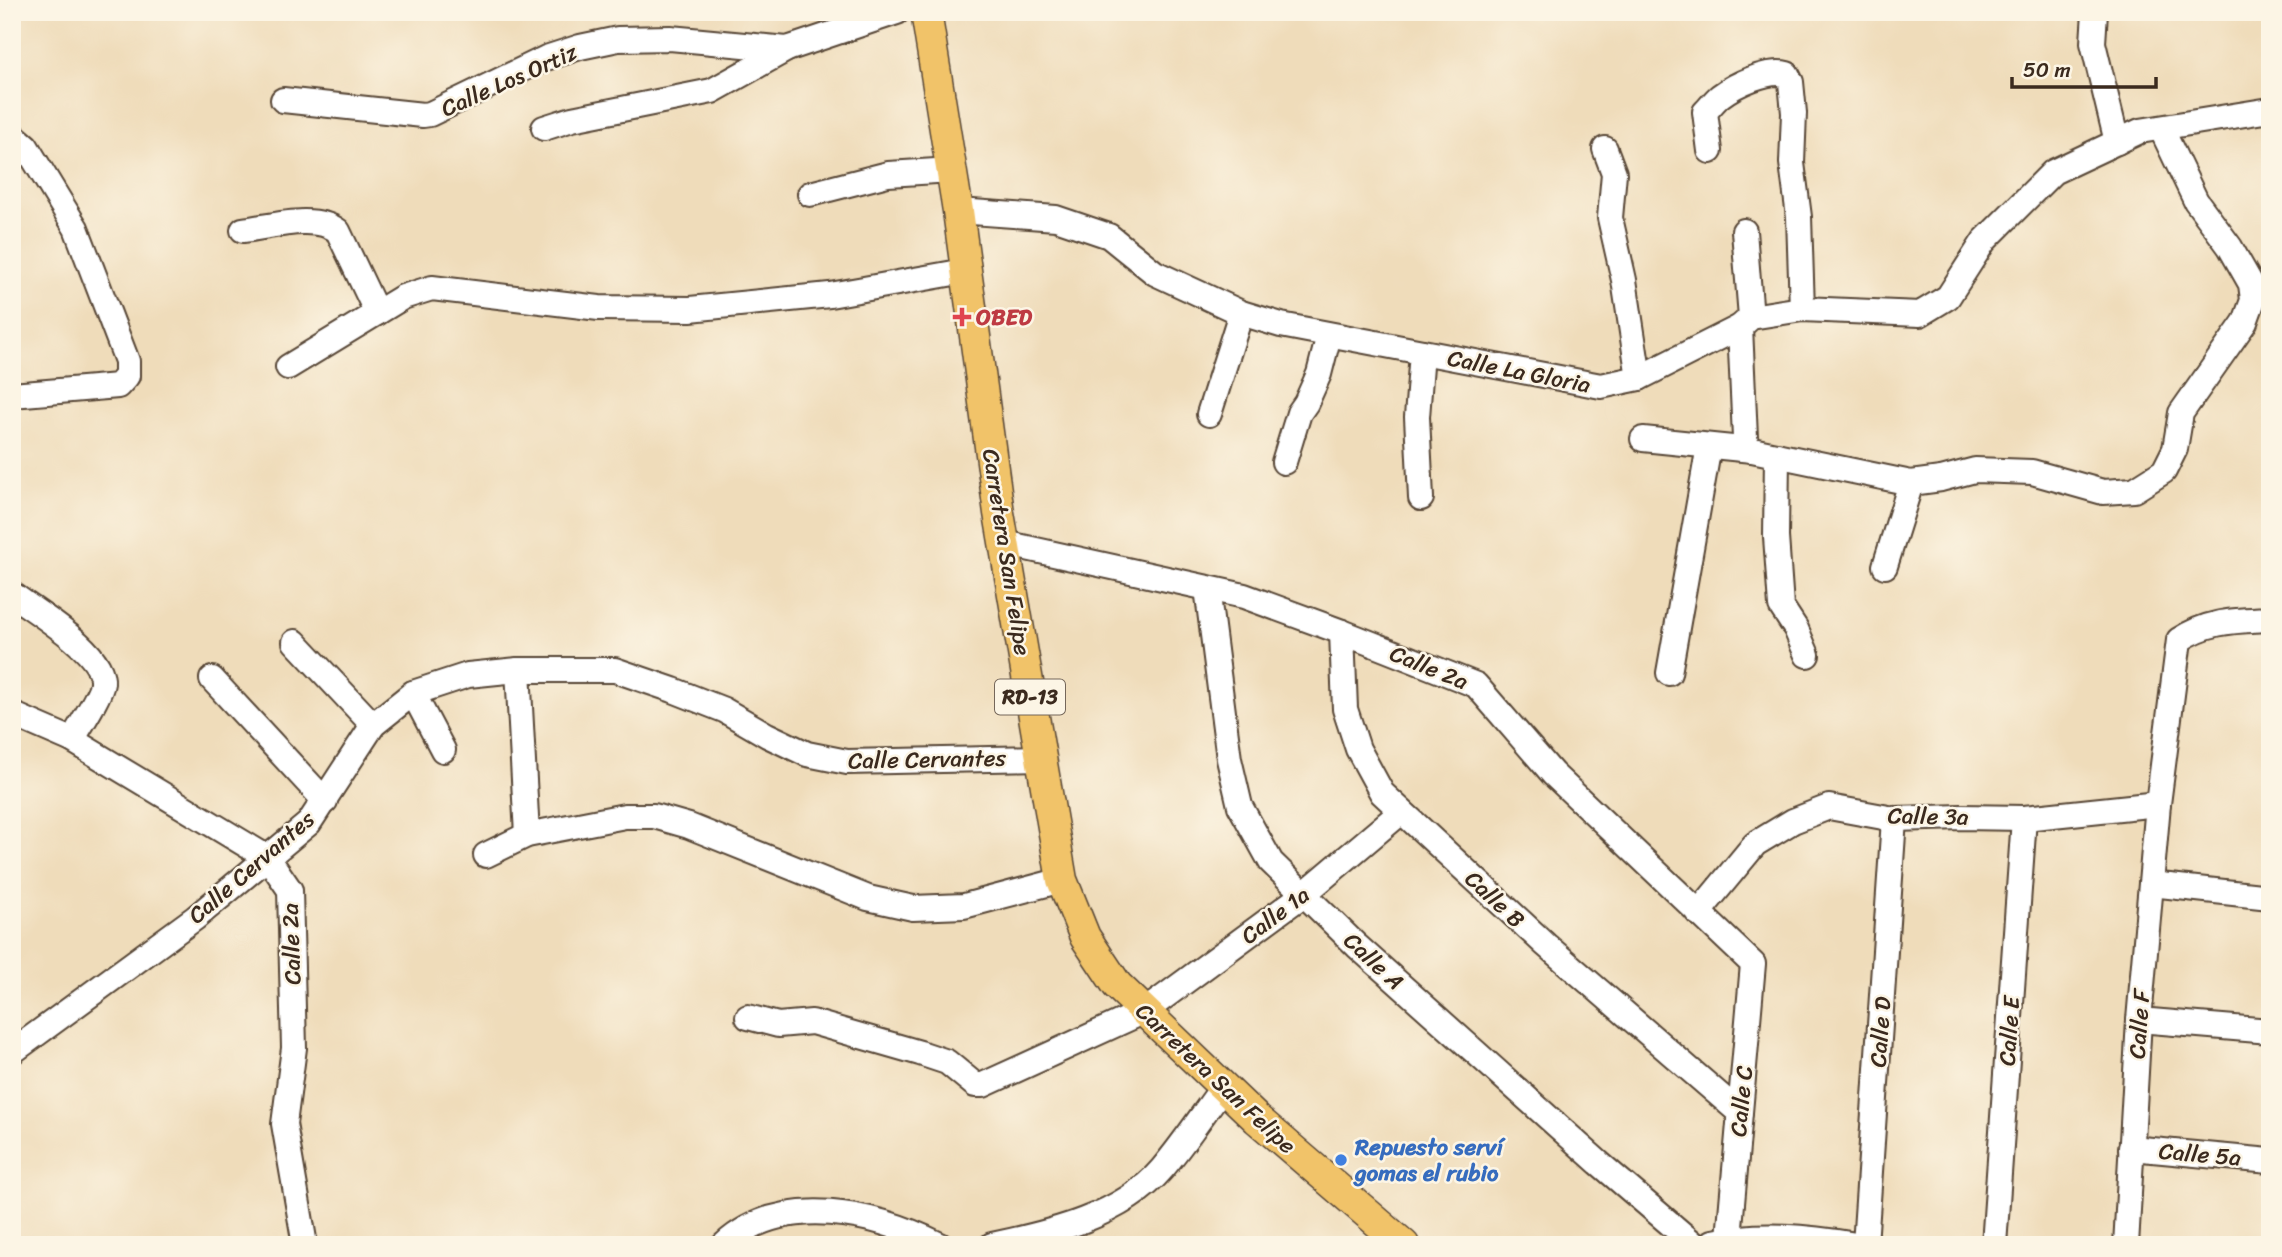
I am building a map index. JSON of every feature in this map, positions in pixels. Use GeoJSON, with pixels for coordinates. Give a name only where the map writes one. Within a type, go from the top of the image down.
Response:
{"type":"FeatureCollection","features":[{"type":"Feature","properties":{"kind":"main road","name":"Carretera San Felipe"},"geometry":{"type":"LineString","coordinates":[[926,12],[958,211],[1004,543],[1062,880],[1085,936],[1117,985],[1257,1119],[1398,1243]]}},
{"type":"Feature","properties":{"kind":"street","name":"Calle Los Ortiz"},"geometry":{"type":"LineString","coordinates":[[283,100],[423,116],[546,58],[580,47],[618,39],[670,38],[787,49],[897,12]]}},
{"type":"Feature","properties":{"kind":"street"},"geometry":{"type":"LineString","coordinates":[[2095,12],[2092,43],[2117,142]]}},
{"type":"Feature","properties":{"kind":"street"},"geometry":{"type":"LineString","coordinates":[[544,128],[572,119],[712,91],[787,49]]}},
{"type":"Feature","properties":{"kind":"street"},"geometry":{"type":"LineString","coordinates":[[1710,151],[1705,113],[1720,96],[1746,82],[1777,72],[1787,74],[1791,82],[1794,113],[1792,163],[1799,217],[1802,309]]}},
{"type":"Feature","properties":{"kind":"street","name":"Calle La Gloria"},"geometry":{"type":"LineString","coordinates":[[958,211],[1056,218],[1109,236],[1156,273],[1241,313],[1281,325],[1601,386],[1639,378],[1746,322],[1802,309],[1920,314],[1948,297],[1984,241],[2053,172],[2140,131],[2270,110]]}},
{"type":"Feature","properties":{"kind":"street"},"geometry":{"type":"LineString","coordinates":[[1643,439],[1752,450],[1911,483],[1975,470],[2020,471],[2103,492],[2134,490],[2164,471],[2175,449],[2181,413],[2261,302],[2230,247],[2196,201],[2161,128]]}},
{"type":"Feature","properties":{"kind":"street"},"geometry":{"type":"LineString","coordinates":[[12,134],[26,146],[76,228],[127,361],[127,376],[118,386],[12,395]]}},
{"type":"Feature","properties":{"kind":"street"},"geometry":{"type":"LineString","coordinates":[[1605,149],[1614,173],[1610,218],[1625,281],[1639,378]]}},
{"type":"Feature","properties":{"kind":"street"},"geometry":{"type":"LineString","coordinates":[[810,194],[888,174],[951,170]]}},
{"type":"Feature","properties":{"kind":"street"},"geometry":{"type":"LineString","coordinates":[[243,230],[306,222],[329,224],[338,231],[377,313]]}},
{"type":"Feature","properties":{"kind":"street"},"geometry":{"type":"LineString","coordinates":[[1744,231],[1745,438],[1752,450]]}},
{"type":"Feature","properties":{"kind":"street"},"geometry":{"type":"LineString","coordinates":[[288,367],[403,297],[432,288],[599,308],[690,309],[830,295],[965,271]]}},
{"type":"Feature","properties":{"kind":"street"},"geometry":{"type":"LineString","coordinates":[[1209,414],[1241,313]]}},
{"type":"Feature","properties":{"kind":"street"},"geometry":{"type":"LineString","coordinates":[[1284,462],[1298,413],[1306,403],[1319,374],[1329,335]]}},
{"type":"Feature","properties":{"kind":"street"},"geometry":{"type":"LineString","coordinates":[[1421,498],[1417,417],[1422,352]]}},
{"type":"Feature","properties":{"kind":"street"},"geometry":{"type":"LineString","coordinates":[[1669,673],[1709,446]]}},
{"type":"Feature","properties":{"kind":"street"},"geometry":{"type":"LineString","coordinates":[[1777,455],[1776,537],[1782,606],[1807,655]]}},
{"type":"Feature","properties":{"kind":"street"},"geometry":{"type":"LineString","coordinates":[[1885,566],[1911,483]]}},
{"type":"Feature","properties":{"kind":"street","name":"Calle 2a"},"geometry":{"type":"LineString","coordinates":[[1004,543],[1244,596],[1476,685],[1553,774],[1753,964]]}},
{"type":"Feature","properties":{"kind":"street","name":"Calle A"},"geometry":{"type":"LineString","coordinates":[[1207,587],[1229,759],[1240,806],[1271,862],[1357,946],[1579,1145],[1697,1245]]}},
{"type":"Feature","properties":{"kind":"street"},"geometry":{"type":"LineString","coordinates":[[12,594],[86,650],[100,668],[102,684],[72,740]]}},
{"type":"Feature","properties":{"kind":"street","name":"Calle F"},"geometry":{"type":"LineString","coordinates":[[2126,1245],[2139,1020],[2158,804],[2179,640],[2195,629],[2211,624],[2270,619]]}},
{"type":"Feature","properties":{"kind":"street","name":"Calle B"},"geometry":{"type":"LineString","coordinates":[[1342,632],[1345,709],[1358,749],[1382,793],[1546,945],[1740,1113]]}},
{"type":"Feature","properties":{"kind":"street"},"geometry":{"type":"LineString","coordinates":[[295,642],[373,724]]}},
{"type":"Feature","properties":{"kind":"street"},"geometry":{"type":"LineString","coordinates":[[518,670],[527,835]]}},
{"type":"Feature","properties":{"kind":"street","name":"Calle Cervantes"},"geometry":{"type":"LineString","coordinates":[[12,1052],[195,918],[309,823],[373,724],[413,693],[468,675],[518,670],[615,670],[724,710],[807,754],[846,762],[1041,758]]}},
{"type":"Feature","properties":{"kind":"street"},"geometry":{"type":"LineString","coordinates":[[212,679],[325,801]]}},
{"type":"Feature","properties":{"kind":"street"},"geometry":{"type":"LineString","coordinates":[[413,693],[443,750]]}},
{"type":"Feature","properties":{"kind":"street","name":"Calle 2a"},"geometry":{"type":"LineString","coordinates":[[12,714],[72,740],[268,858],[290,890],[294,1048],[284,1124],[305,1245]]}},
{"type":"Feature","properties":{"kind":"street","name":"Calle 3a"},"geometry":{"type":"LineString","coordinates":[[1698,913],[1755,844],[1793,821],[1829,807],[1894,819],[2024,818],[2158,804]]}},
{"type":"Feature","properties":{"kind":"street","name":"Calle 1a"},"geometry":{"type":"LineString","coordinates":[[748,1017],[778,1025],[812,1023],[920,1053],[947,1062],[975,1085],[983,1085],[1145,1011],[1304,894],[1401,812]]}},
{"type":"Feature","properties":{"kind":"street"},"geometry":{"type":"LineString","coordinates":[[486,855],[527,835],[625,816],[654,816],[689,827],[867,898],[913,908],[964,906],[1062,880]]}},
{"type":"Feature","properties":{"kind":"street","name":"Calle E"},"geometry":{"type":"LineString","coordinates":[[1994,1245],[2024,818]]}},
{"type":"Feature","properties":{"kind":"street","name":"Calle D"},"geometry":{"type":"LineString","coordinates":[[1865,1245],[1894,819]]}},
{"type":"Feature","properties":{"kind":"street"},"geometry":{"type":"LineString","coordinates":[[2151,884],[2270,897]]}},
{"type":"Feature","properties":{"kind":"street","name":"Calle C"},"geometry":{"type":"LineString","coordinates":[[1729,1238],[1753,964]]}},
{"type":"Feature","properties":{"kind":"street"},"geometry":{"type":"LineString","coordinates":[[2139,1020],[2270,1031]]}},
{"type":"Feature","properties":{"kind":"street"},"geometry":{"type":"LineString","coordinates":[[992,1245],[1084,1220],[1130,1197],[1161,1170],[1223,1087]]}},
{"type":"Feature","properties":{"kind":"street","name":"Calle 5a"},"geometry":{"type":"LineString","coordinates":[[2131,1148],[2270,1161]]}},
{"type":"Feature","properties":{"kind":"street"},"geometry":{"type":"LineString","coordinates":[[724,1245],[734,1236],[768,1220],[808,1212],[844,1213],[885,1223],[940,1245]]}},
{"type":"Feature","properties":{"kind":"street"},"geometry":{"type":"LineString","coordinates":[[1697,1245],[1729,1238],[1798,1236],[1856,1245]]}},
{"type":"Feature","properties":{"kind":"place","name":"OBED"},"geometry":{"type":"Point","coordinates":[962,317]}},
{"type":"Feature","properties":{"kind":"place","name":"Repuesto serví gomas el rubio"},"geometry":{"type":"Point","coordinates":[1341,1160]}}]}
